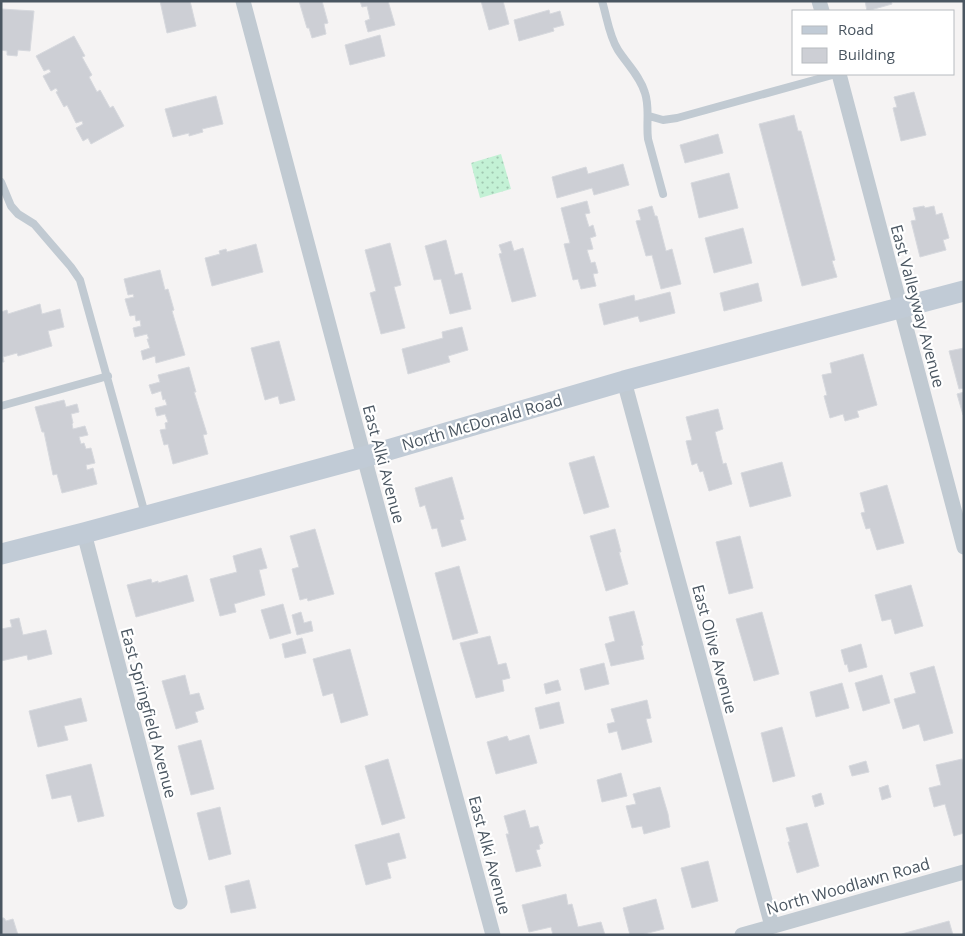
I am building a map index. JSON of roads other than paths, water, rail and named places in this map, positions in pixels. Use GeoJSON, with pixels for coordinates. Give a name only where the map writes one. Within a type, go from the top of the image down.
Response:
{"type":"FeatureCollection","features":[{"type":"Feature","properties":{"kind":"street","name":"East Alki Avenue"},"geometry":{"type":"LineString","coordinates":[[243,1],[494,935]]}},
{"type":"Feature","properties":{"kind":"street","name":"East Valleyway Avenue"},"geometry":{"type":"LineString","coordinates":[[837,75],[960,519],[964,547]]}},
{"type":"Feature","properties":{"kind":"street","name":"North McDonald Road"},"geometry":{"type":"LineString","coordinates":[[1,554],[364,457],[624,381],[964,291]]}},
{"type":"Feature","properties":{"kind":"street","name":"East Olive Avenue"},"geometry":{"type":"LineString","coordinates":[[624,381],[772,926]]}},
{"type":"Feature","properties":{"kind":"street","name":"East Springfield Avenue"},"geometry":{"type":"LineString","coordinates":[[84,533],[180,902]]}},
{"type":"Feature","properties":{"kind":"street","name":"North Woodlawn Road"},"geometry":{"type":"LineString","coordinates":[[748,934],[964,872]]}},
{"type":"Feature","properties":{"kind":"lane"},"geometry":{"type":"LineString","coordinates":[[602,1],[612,38],[618,50],[632,67],[646,93],[649,116],[648,139],[663,194]]}},
{"type":"Feature","properties":{"kind":"lane"},"geometry":{"type":"LineString","coordinates":[[649,116],[663,120],[677,118],[833,75]]}},
{"type":"Feature","properties":{"kind":"lane"},"geometry":{"type":"LineString","coordinates":[[1,182],[11,206],[18,214],[34,224],[80,280],[146,516]]}},
{"type":"Feature","properties":{"kind":"lane"},"geometry":{"type":"LineString","coordinates":[[1,406],[108,376]]}}]}
